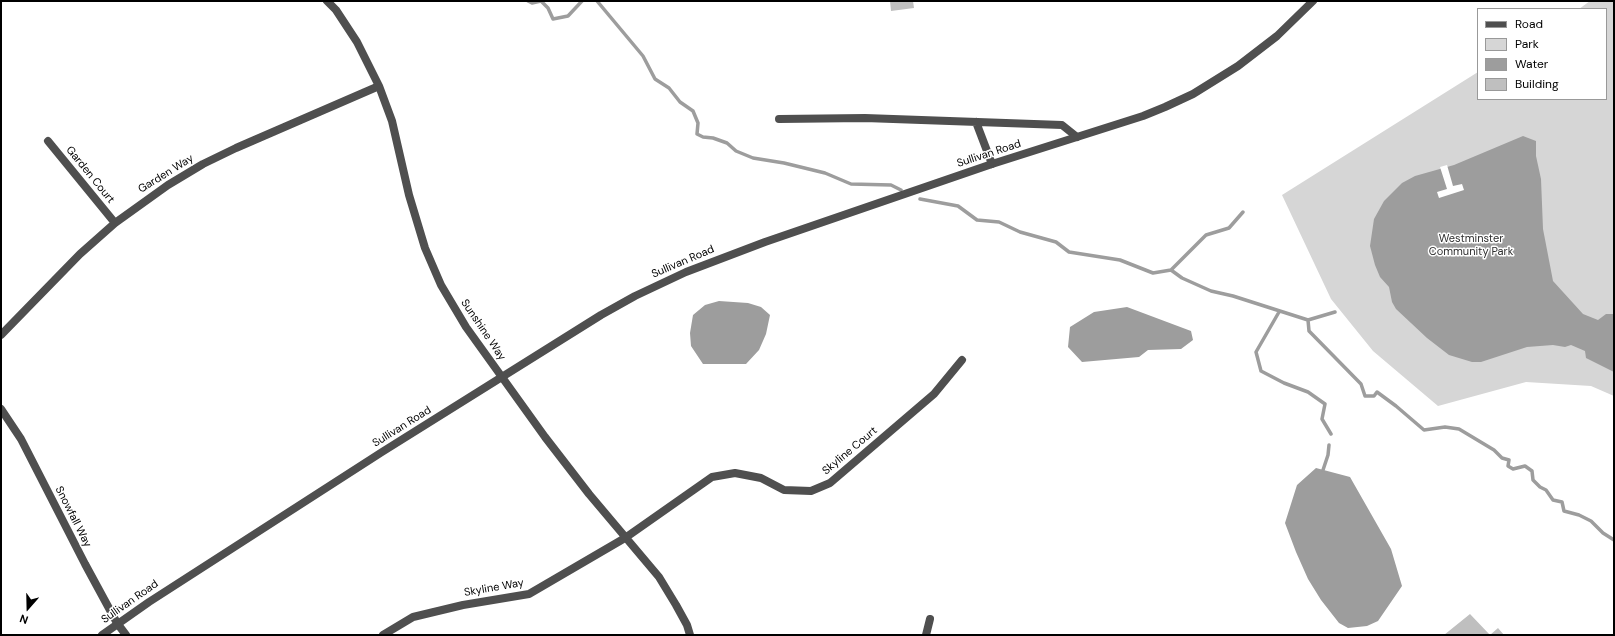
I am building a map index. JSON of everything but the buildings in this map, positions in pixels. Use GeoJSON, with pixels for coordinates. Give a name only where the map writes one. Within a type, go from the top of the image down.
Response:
{"type":"FeatureCollection","features":[{"type":"Feature","properties":{"kind":"street","name":"Sunshine Way"},"geometry":{"type":"LineString","coordinates":[[327,1],[336,10],[357,42],[379,86],[392,121],[409,195],[425,248],[441,285],[466,327],[545,437],[625,538],[659,577],[687,625],[690,635]]}},
{"type":"Feature","properties":{"kind":"street","name":"Sullivan Road"},"geometry":{"type":"LineString","coordinates":[[102,635],[117,623],[238,544],[601,315],[642,293],[686,272],[842,215],[992,164],[1143,116],[1199,91],[1238,66],[1260,50],[1288,26],[1313,1]]}},
{"type":"Feature","properties":{"kind":"street","name":"Garden Way"},"geometry":{"type":"LineString","coordinates":[[1,335],[80,254],[115,223],[168,184],[203,164],[236,148],[379,86]]}},
{"type":"Feature","properties":{"kind":"street"},"geometry":{"type":"LineString","coordinates":[[778,119],[865,118],[1062,125],[1077,138]]}},
{"type":"Feature","properties":{"kind":"street"},"geometry":{"type":"LineString","coordinates":[[976,122],[992,164]]}},
{"type":"Feature","properties":{"kind":"street","name":"Garden Court"},"geometry":{"type":"LineString","coordinates":[[48,141],[115,223]]}},
{"type":"Feature","properties":{"kind":"street","name":"Skyline Court"},"geometry":{"type":"LineString","coordinates":[[625,538],[712,477],[735,473],[761,478],[784,490],[811,491],[830,483],[934,394],[962,360]]}},
{"type":"Feature","properties":{"kind":"street","name":"Snowfall Way"},"geometry":{"type":"LineString","coordinates":[[1,409],[21,439],[85,564],[117,623],[126,635]]}},
{"type":"Feature","properties":{"kind":"street","name":"Skyline Way"},"geometry":{"type":"LineString","coordinates":[[383,635],[413,617],[463,605],[529,594],[625,538]]}},
{"type":"Feature","properties":{"kind":"street"},"geometry":{"type":"LineString","coordinates":[[926,635],[930,619]]}},
{"type":"Feature","properties":{"kind":"green space","name":"Westminster Community Park"},"geometry":{"type":"Polygon","coordinates":[[[1590,1],[1614,1],[1614,396],[1591,386],[1526,382],[1438,406],[1373,351],[1331,299],[1282,195],[1477,73],[1477,100],[1607,100],[1607,8],[1580,8],[1590,1]]]}},
{"type":"Feature","properties":{"kind":"water"},"geometry":{"type":"Polygon","coordinates":[[[1523,136],[1536,141],[1536,156],[1541,179],[1543,229],[1553,281],[1583,314],[1598,320],[1606,314],[1614,314],[1614,372],[1586,358],[1585,351],[1571,345],[1565,347],[1553,345],[1527,347],[1481,362],[1472,362],[1449,355],[1427,338],[1396,309],[1392,302],[1389,287],[1380,277],[1375,265],[1370,246],[1374,219],[1384,201],[1402,183],[1415,176],[1454,165],[1523,136]]]}},
{"type":"Feature","properties":{"kind":"water"},"geometry":{"type":"Polygon","coordinates":[[[719,301],[748,303],[761,307],[770,315],[766,334],[759,350],[746,364],[703,364],[691,346],[690,333],[693,315],[705,305],[719,301]]]}},
{"type":"Feature","properties":{"kind":"water"},"geometry":{"type":"Polygon","coordinates":[[[1127,307],[1191,331],[1193,340],[1181,349],[1148,350],[1139,357],[1082,362],[1068,347],[1070,327],[1094,312],[1127,307]]]}},
{"type":"Feature","properties":{"kind":"water"},"geometry":{"type":"Polygon","coordinates":[[[1316,468],[1350,477],[1391,549],[1402,586],[1378,621],[1367,626],[1348,628],[1339,623],[1321,600],[1308,579],[1285,523],[1297,485],[1316,468]]]}},
{"type":"Feature","properties":{"kind":"pier"},"geometry":{"type":"Polygon","coordinates":[[[1447,165],[1453,186],[1462,184],[1464,190],[1439,198],[1437,192],[1447,189],[1440,167],[1447,165]]]}},
{"type":"Feature","properties":{"kind":"waterway"},"geometry":{"type":"LineString","coordinates":[[528,1],[532,3],[541,1]]}},
{"type":"Feature","properties":{"kind":"waterway"},"geometry":{"type":"LineString","coordinates":[[541,1],[548,8],[553,19],[568,16],[582,1]]}},
{"type":"Feature","properties":{"kind":"waterway"},"geometry":{"type":"LineString","coordinates":[[597,1],[643,56],[655,79],[669,88],[680,102],[693,111],[698,123],[697,134],[727,143],[736,151],[753,158],[784,163],[825,173],[851,184],[891,185],[901,190]]}},
{"type":"Feature","properties":{"kind":"waterway"},"geometry":{"type":"LineString","coordinates":[[920,199],[958,206],[977,220],[999,222],[1020,232],[1056,242],[1069,252],[1120,260],[1153,273],[1171,270],[1206,235],[1229,228],[1243,212]]}},
{"type":"Feature","properties":{"kind":"waterway"},"geometry":{"type":"LineString","coordinates":[[1171,270],[1182,278],[1211,291],[1233,296],[1308,320],[1335,312]]}},
{"type":"Feature","properties":{"kind":"waterway"},"geometry":{"type":"LineString","coordinates":[[1279,312],[1256,352],[1261,371],[1284,383],[1308,392],[1325,404],[1322,419],[1331,434]]}},
{"type":"Feature","properties":{"kind":"waterway"},"geometry":{"type":"LineString","coordinates":[[1308,320],[1309,331],[1361,384],[1365,396],[1374,396],[1377,392],[1424,430],[1445,427],[1459,429],[1494,450],[1502,458],[1509,460],[1508,466],[1513,469],[1525,466],[1532,471],[1533,480],[1540,487],[1546,490],[1553,500],[1562,502],[1564,511],[1579,515],[1591,521],[1603,533],[1614,540]]}},
{"type":"Feature","properties":{"kind":"waterway"},"geometry":{"type":"LineString","coordinates":[[1323,470],[1328,455],[1329,445]]}}]}
